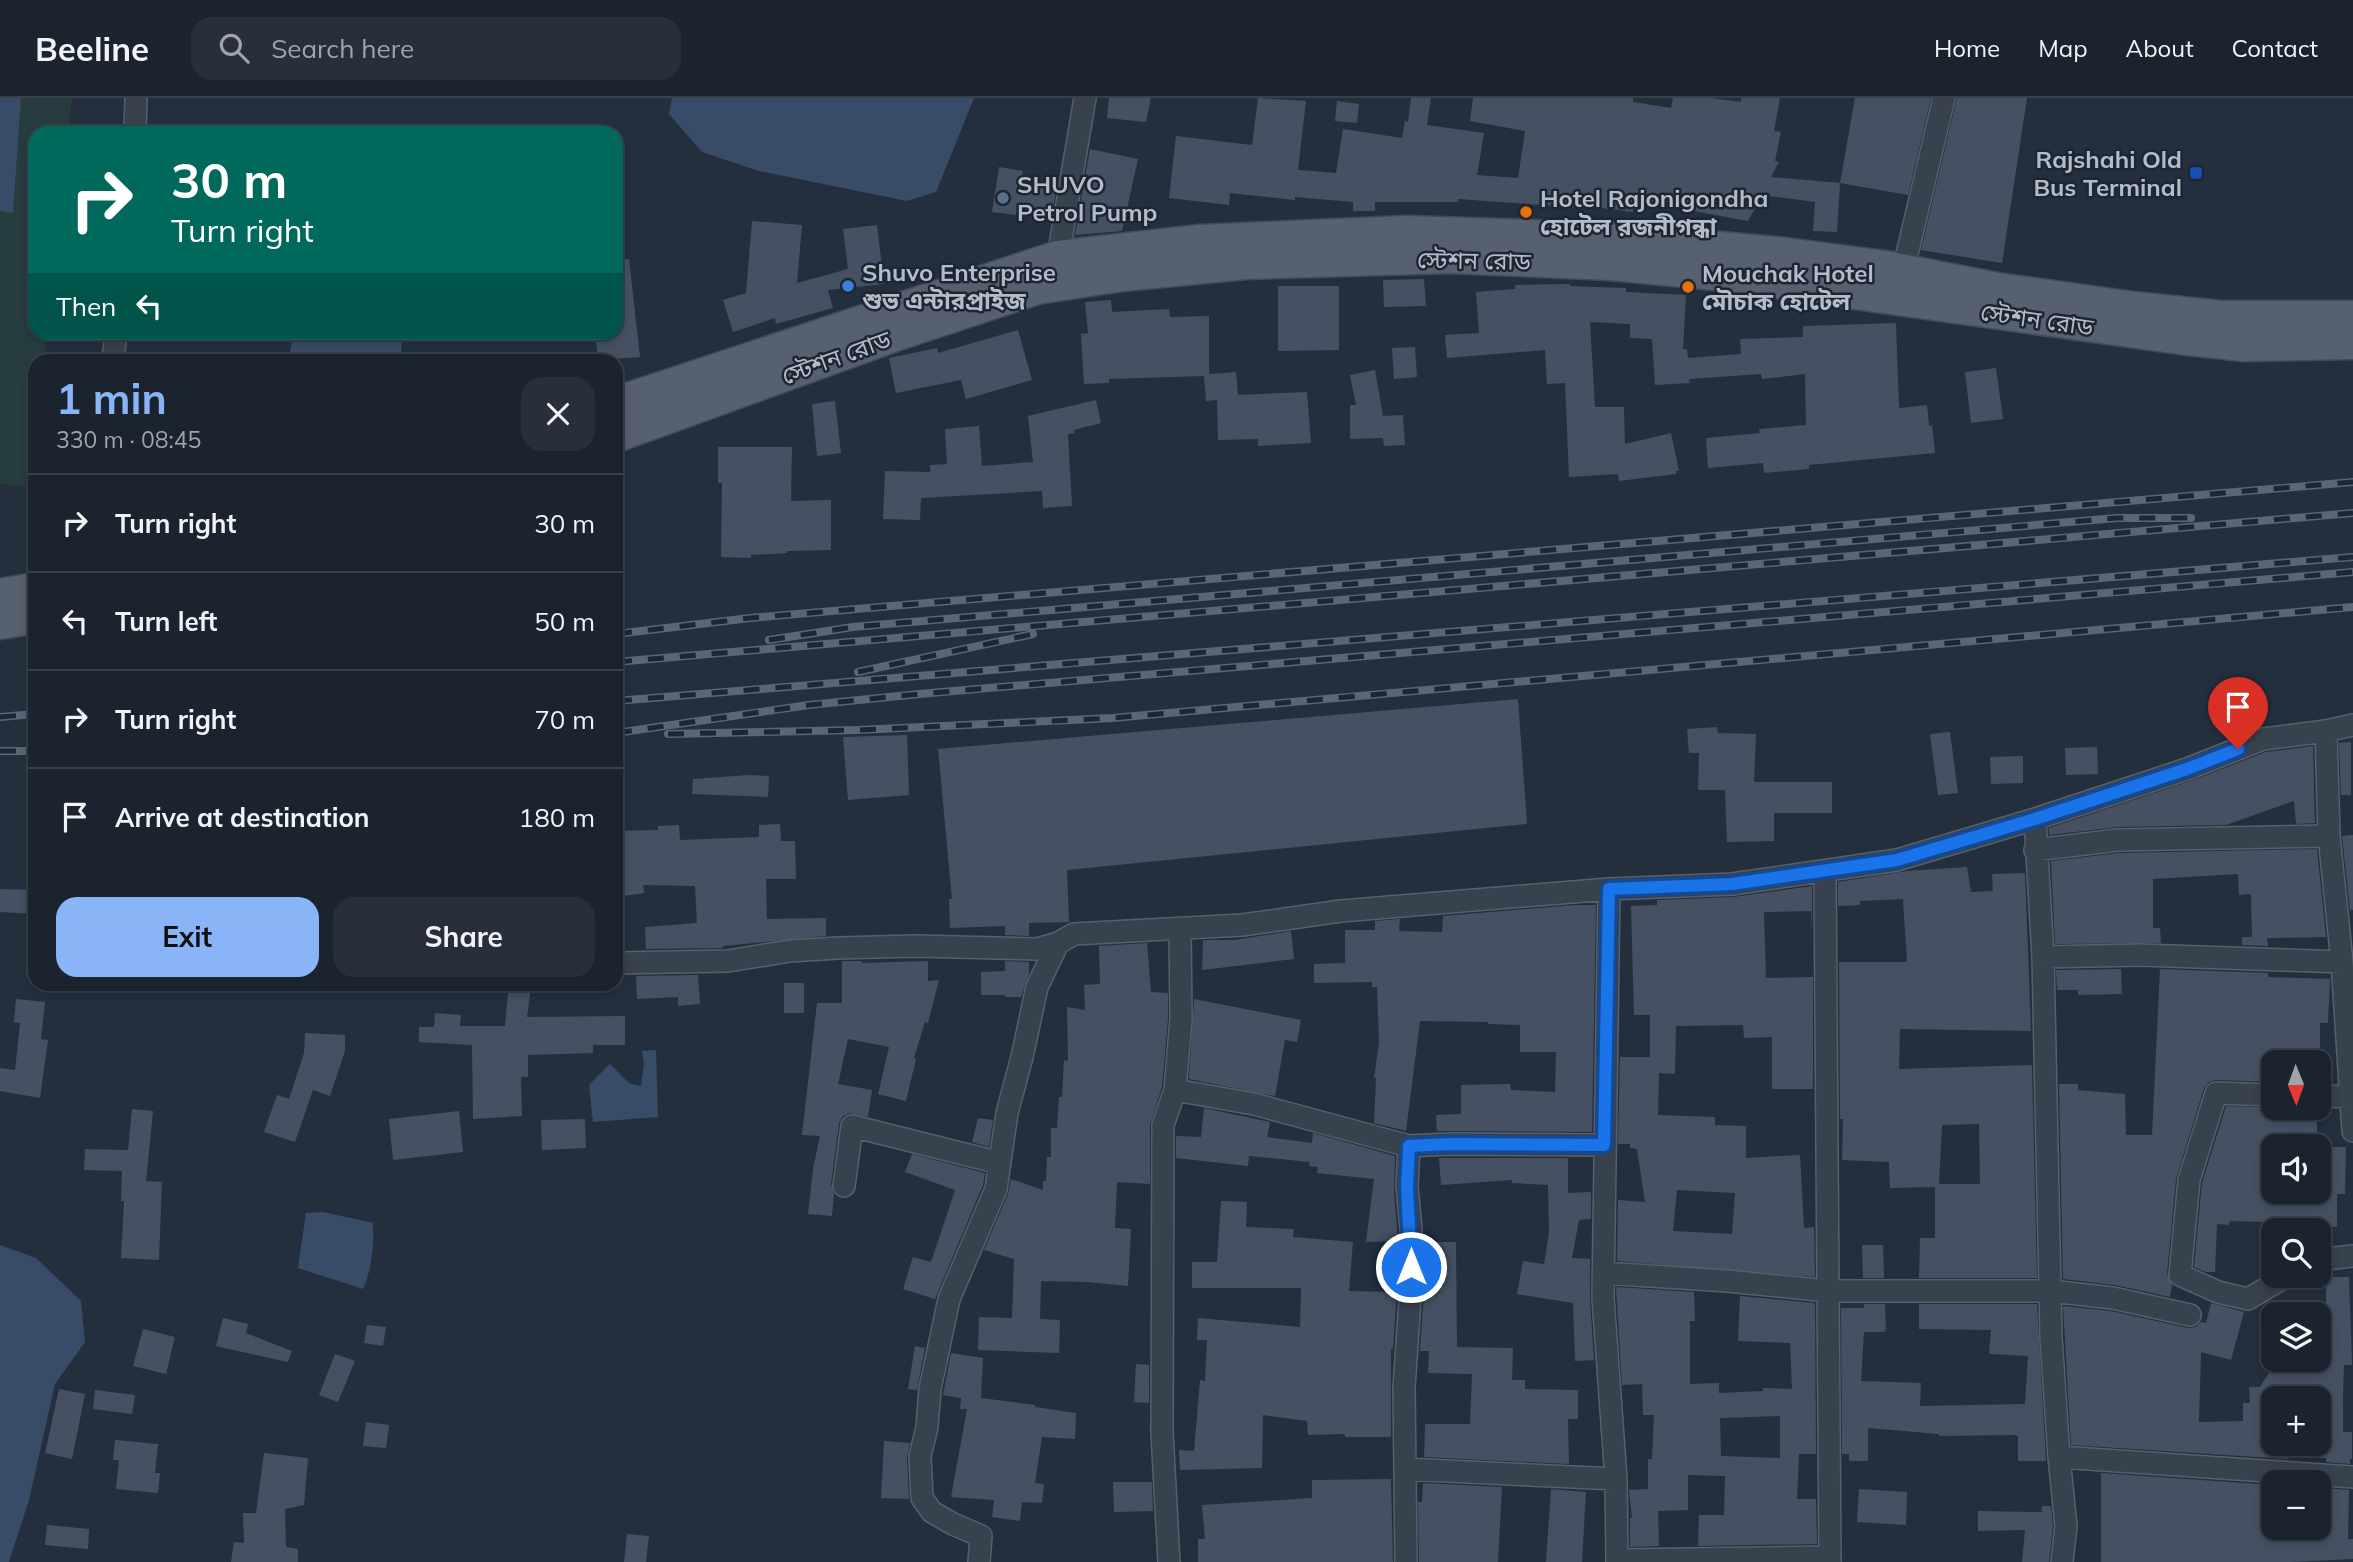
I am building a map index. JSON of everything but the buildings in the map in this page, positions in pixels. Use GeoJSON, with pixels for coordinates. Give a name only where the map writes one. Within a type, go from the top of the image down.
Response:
{"type":"FeatureCollection","features":[{"type":"Feature","properties":{"kind":"main road","name":"স্টেশন রোড"},"geometry":{"type":"LineString","coordinates":[[623,401],[1058,257],[1200,241],[1420,232],[1623,239],[1786,254],[1903,271],[1997,289],[2221,317],[2353,317]]}},
{"type":"Feature","properties":{"kind":"main road","name":"স্টেশন রোড"},"geometry":{"type":"LineString","coordinates":[[623,433],[898,334],[1037,288],[1122,275],[1246,263],[1450,257],[1611,264],[1726,275],[2245,345],[2353,343]]}},
{"type":"Feature","properties":{"kind":"main road"},"geometry":{"type":"LineString","coordinates":[[0,595],[28,590]]}},
{"type":"Feature","properties":{"kind":"main road"},"geometry":{"type":"LineString","coordinates":[[0,623],[28,618]]}},
{"type":"Feature","properties":{"kind":"street"},"geometry":{"type":"LineString","coordinates":[[135,126],[136,98]]}},
{"type":"Feature","properties":{"kind":"street"},"geometry":{"type":"LineString","coordinates":[[1058,257],[1085,98]]}},
{"type":"Feature","properties":{"kind":"street"},"geometry":{"type":"LineString","coordinates":[[1903,271],[1944,98]]}},
{"type":"Feature","properties":{"kind":"street"},"geometry":{"type":"LineString","coordinates":[[623,963],[728,961],[790,951],[838,948],[915,946],[1037,949],[1058,943],[1074,934],[1242,925],[1341,911],[1609,889],[1732,884],[1897,860],[2035,819],[2187,769],[2263,739],[2353,725]]}},
{"type":"Feature","properties":{"kind":"street"},"geometry":{"type":"LineString","coordinates":[[2326,731],[2329,836],[2342,962],[2353,1132]]}},
{"type":"Feature","properties":{"kind":"street"},"geometry":{"type":"LineString","coordinates":[[2035,819],[2043,957],[2050,1291],[2059,1457],[2067,1526],[2062,1562]]}},
{"type":"Feature","properties":{"kind":"street"},"geometry":{"type":"LineString","coordinates":[[2035,850],[2118,841],[2329,836]]}},
{"type":"Feature","properties":{"kind":"street"},"geometry":{"type":"LineString","coordinates":[[1609,889],[1603,1273],[1616,1479],[1617,1561],[1830,1560],[1825,871]]}},
{"type":"Feature","properties":{"kind":"street"},"geometry":{"type":"LineString","coordinates":[[1170,1562],[1162,1432],[1163,1125],[1175,1090],[1181,1020],[1180,929]]}},
{"type":"Feature","properties":{"kind":"street"},"geometry":{"type":"LineString","coordinates":[[979,1562],[981,1536],[932,1512],[922,1498],[920,1457],[930,1389],[949,1298],[996,1189],[1007,1113],[1037,987],[1058,943]]}},
{"type":"Feature","properties":{"kind":"street"},"geometry":{"type":"LineString","coordinates":[[2043,957],[2176,956],[2342,962]]}},
{"type":"Feature","properties":{"kind":"street"},"geometry":{"type":"LineString","coordinates":[[1175,1090],[1254,1104],[1409,1146],[1604,1145]]}},
{"type":"Feature","properties":{"kind":"street"},"geometry":{"type":"LineString","coordinates":[[2261,1095],[2216,1093],[2189,1180],[2180,1275],[2218,1292],[2248,1298],[2266,1288]]}},
{"type":"Feature","properties":{"kind":"street"},"geometry":{"type":"LineString","coordinates":[[2331,1096],[2352,1097]]}},
{"type":"Feature","properties":{"kind":"street"},"geometry":{"type":"LineString","coordinates":[[844,1185],[852,1126],[1000,1163]]}},
{"type":"Feature","properties":{"kind":"street"},"geometry":{"type":"LineString","coordinates":[[1406,1562],[1404,1387],[1411,1286],[1411,1229],[1407,1186],[1409,1146]]}},
{"type":"Feature","properties":{"kind":"street"},"geometry":{"type":"LineString","coordinates":[[2331,1258],[2353,1256]]}},
{"type":"Feature","properties":{"kind":"street"},"geometry":{"type":"LineString","coordinates":[[1603,1273],[1828,1291],[2050,1291],[2113,1298],[2190,1315]]}},
{"type":"Feature","properties":{"kind":"street"},"geometry":{"type":"LineString","coordinates":[[2059,1457],[2353,1477]]}},
{"type":"Feature","properties":{"kind":"street"},"geometry":{"type":"LineString","coordinates":[[1405,1469],[1616,1479]]}},
{"type":"Feature","properties":{"kind":"green space"},"geometry":{"type":"Polygon","coordinates":[[[0,98],[72,98],[69,126],[28,126],[28,340],[46,340],[45,354],[28,354],[28,487],[0,484],[0,98]]]}},
{"type":"Feature","properties":{"kind":"water"},"geometry":{"type":"Polygon","coordinates":[[[0,98],[21,98],[13,213],[0,211],[0,98]]]}},
{"type":"Feature","properties":{"kind":"water"},"geometry":{"type":"Polygon","coordinates":[[[672,98],[974,98],[936,192],[907,201],[759,171],[702,152],[669,114],[672,98]]]}},
{"type":"Feature","properties":{"kind":"water"},"geometry":{"type":"Polygon","coordinates":[[[292,340],[402,340],[401,354],[290,354],[292,340]]]}},
{"type":"Feature","properties":{"kind":"water"},"geometry":{"type":"Polygon","coordinates":[[[656,1050],[658,1117],[593,1122],[589,1085],[610,1064],[629,1083],[641,1086],[644,1064],[642,1051],[656,1050]]]}},
{"type":"Feature","properties":{"kind":"water"},"geometry":{"type":"Polygon","coordinates":[[[323,1212],[373,1223],[372,1257],[363,1289],[298,1268],[306,1213],[323,1212]]]}},
{"type":"Feature","properties":{"kind":"water"},"geometry":{"type":"Polygon","coordinates":[[[0,1245],[36,1258],[81,1301],[85,1342],[55,1384],[29,1500],[9,1562],[0,1562],[0,1245]]]}},
{"type":"Feature","properties":{"kind":"railway"},"geometry":{"type":"LineString","coordinates":[[623,633],[750,618],[2353,482]]}},
{"type":"Feature","properties":{"kind":"railway"},"geometry":{"type":"LineString","coordinates":[[623,661],[2353,513]]}},
{"type":"Feature","properties":{"kind":"railway"},"geometry":{"type":"LineString","coordinates":[[769,640],[853,627],[2117,518],[2191,518]]}},
{"type":"Feature","properties":{"kind":"railway"},"geometry":{"type":"LineString","coordinates":[[623,700],[2353,557]]}},
{"type":"Feature","properties":{"kind":"railway"},"geometry":{"type":"LineString","coordinates":[[623,732],[809,705],[919,694],[2353,572]]}},
{"type":"Feature","properties":{"kind":"railway"},"geometry":{"type":"LineString","coordinates":[[668,734],[858,730],[1113,718],[2353,607]]}},
{"type":"Feature","properties":{"kind":"railway"},"geometry":{"type":"LineString","coordinates":[[858,672],[1033,634]]}},
{"type":"Feature","properties":{"kind":"railway"},"geometry":{"type":"LineString","coordinates":[[0,717],[28,715]]}},
{"type":"Feature","properties":{"kind":"railway"},"geometry":{"type":"LineString","coordinates":[[0,751],[28,751]]}},
{"type":"Feature","properties":{"kind":"place","name":"Rajshahi Old Bus Terminal"},"geometry":{"type":"Point","coordinates":[2196,173]}},
{"type":"Feature","properties":{"kind":"place","name":"SHUVO Petrol Pump"},"geometry":{"type":"Point","coordinates":[1003,198]}},
{"type":"Feature","properties":{"kind":"place","name":"Hotel Rajonigondha হোটেল রজনীগন্ধা"},"geometry":{"type":"Point","coordinates":[1526,212]}},
{"type":"Feature","properties":{"kind":"place","name":"Shuvo Enterprise শুভ এন্টারপ্রাইজ"},"geometry":{"type":"Point","coordinates":[848,286]}},
{"type":"Feature","properties":{"kind":"place","name":"Mouchak Hotel মৌচাক হোটেল"},"geometry":{"type":"Point","coordinates":[1688,287]}},
{"type":"Feature","properties":{"kind":"route"},"geometry":{"type":"LineString","coordinates":[[1411,1267],[1407,1186],[1409,1146],[1604,1145],[1609,889],[1732,884],[1897,860],[2035,819],[2187,769],[2238,749]]}}]}
